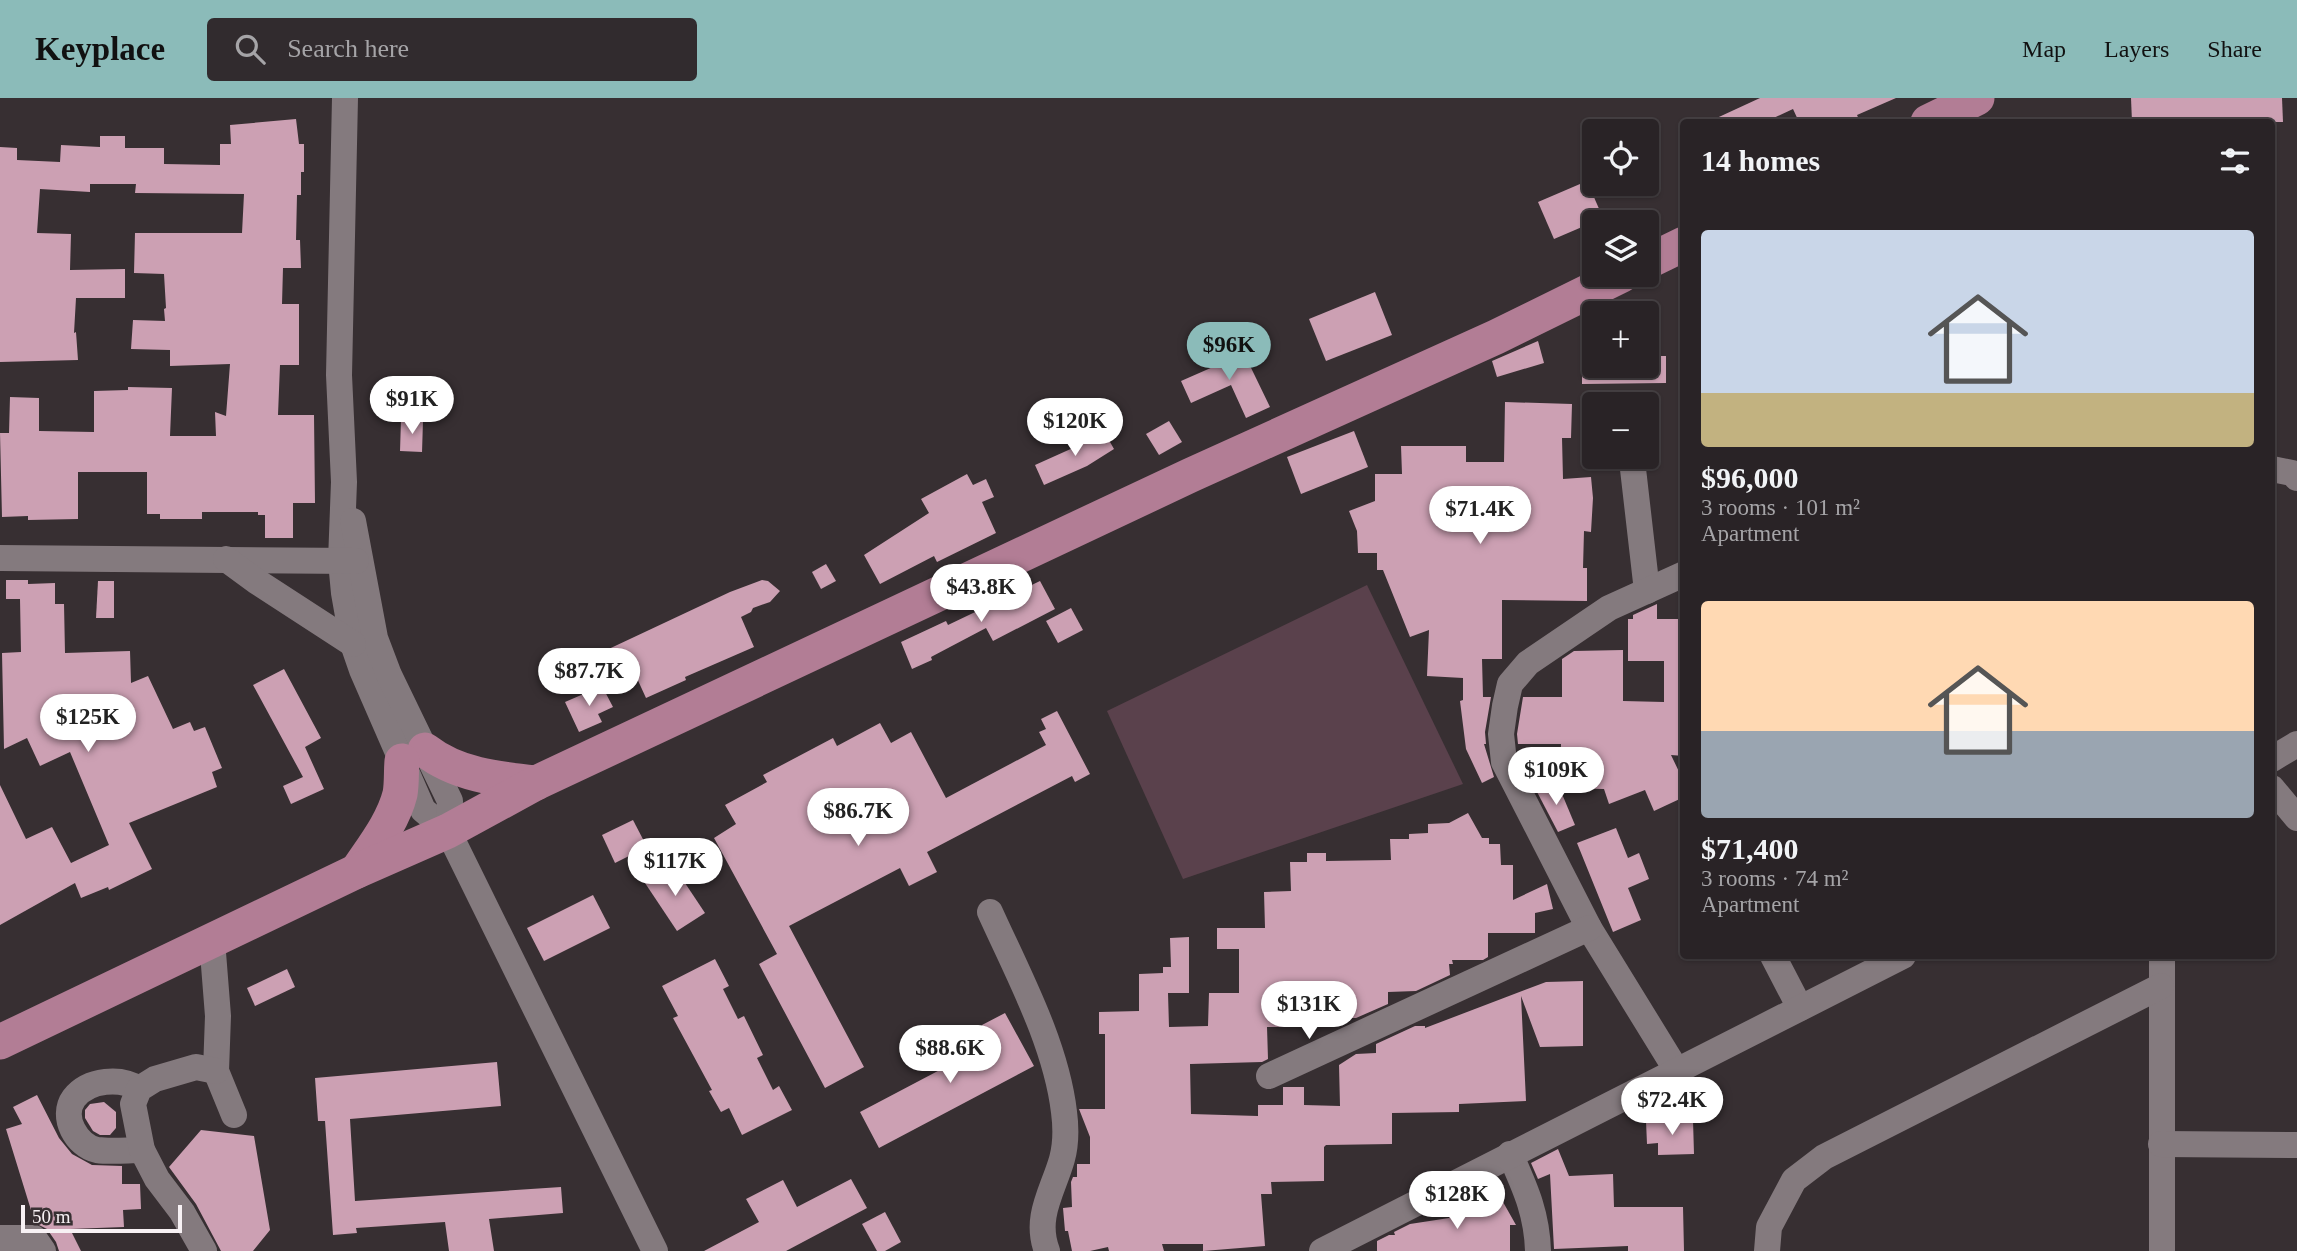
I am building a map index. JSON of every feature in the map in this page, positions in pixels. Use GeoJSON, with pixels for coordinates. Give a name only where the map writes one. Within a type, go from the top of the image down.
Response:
{"type":"FeatureCollection","features":[{"type":"Feature","properties":{"kind":"main road"},"geometry":{"type":"LineString","coordinates":[[1934,119],[1977,98]]}},
{"type":"Feature","properties":{"kind":"main road"},"geometry":{"type":"LineString","coordinates":[[1659,256],[1680,246]]}},
{"type":"Feature","properties":{"kind":"main road"},"geometry":{"type":"LineString","coordinates":[[0,1042],[357,871],[448,831],[536,783],[1191,475],[1496,337],[1598,287]]}},
{"type":"Feature","properties":{"kind":"main road"},"geometry":{"type":"LineString","coordinates":[[357,871],[388,823],[414,755],[435,758],[458,769],[502,780],[536,783]]}},
{"type":"Feature","properties":{"kind":"street"},"geometry":{"type":"LineString","coordinates":[[345,98],[339,375],[351,561],[414,755],[423,810],[448,831],[655,1251]]}},
{"type":"Feature","properties":{"kind":"street"},"geometry":{"type":"LineString","coordinates":[[1633,469],[1647,591]]}},
{"type":"Feature","properties":{"kind":"street"},"geometry":{"type":"LineString","coordinates":[[2275,470],[2292,473],[2297,478]]}},
{"type":"Feature","properties":{"kind":"street"},"geometry":{"type":"LineString","coordinates":[[0,558],[351,561]]}},
{"type":"Feature","properties":{"kind":"street"},"geometry":{"type":"LineString","coordinates":[[226,559],[256,582],[354,644]]}},
{"type":"Feature","properties":{"kind":"street"},"geometry":{"type":"LineString","coordinates":[[351,561],[344,593],[362,670],[414,755]]}},
{"type":"Feature","properties":{"kind":"street"},"geometry":{"type":"LineString","coordinates":[[1677,1071],[1589,928],[1504,762],[1501,734],[1510,684],[1528,663],[1609,608],[1680,577]]}},
{"type":"Feature","properties":{"kind":"street"},"geometry":{"type":"LineString","coordinates":[[2275,757],[2297,744]]}},
{"type":"Feature","properties":{"kind":"street"},"geometry":{"type":"LineString","coordinates":[[2275,792],[2297,818]]}},
{"type":"Feature","properties":{"kind":"street"},"geometry":{"type":"LineString","coordinates":[[990,912],[1023,984],[1051,1056],[1064,1111],[1062,1158],[1042,1218],[1041,1229],[1048,1251]]}},
{"type":"Feature","properties":{"kind":"street"},"geometry":{"type":"LineString","coordinates":[[1269,1076],[1589,928]]}},
{"type":"Feature","properties":{"kind":"street"},"geometry":{"type":"LineString","coordinates":[[212,940],[218,1016],[216,1071],[234,1115]]}},
{"type":"Feature","properties":{"kind":"street"},"geometry":{"type":"LineString","coordinates":[[1775,959],[1800,1008]]}},
{"type":"Feature","properties":{"kind":"street"},"geometry":{"type":"LineString","coordinates":[[1322,1251],[1897,959]]}},
{"type":"Feature","properties":{"kind":"street"},"geometry":{"type":"LineString","coordinates":[[2162,959],[2162,1251]]}},
{"type":"Feature","properties":{"kind":"street"},"geometry":{"type":"LineString","coordinates":[[1767,1251],[1769,1227],[1794,1180],[1824,1157],[2161,986]]}},
{"type":"Feature","properties":{"kind":"street"},"geometry":{"type":"LineString","coordinates":[[200,1250],[182,1212],[157,1180],[142,1150],[133,1104],[139,1089],[155,1079],[196,1067],[216,1071]]}},
{"type":"Feature","properties":{"kind":"street"},"geometry":{"type":"LineString","coordinates":[[139,1089],[130,1083],[111,1081],[89,1087],[74,1098],[68,1112],[72,1129],[80,1142],[96,1150],[142,1150]]}},
{"type":"Feature","properties":{"kind":"street"},"geometry":{"type":"LineString","coordinates":[[2161,1144],[2297,1145]]}},
{"type":"Feature","properties":{"kind":"street"},"geometry":{"type":"LineString","coordinates":[[1510,1154],[1531,1200],[1538,1226],[1538,1251]]}},
{"type":"Feature","properties":{"kind":"street"},"geometry":{"type":"LineString","coordinates":[[0,1238],[34,1238],[43,1251]]}},
{"type":"Feature","properties":{"kind":"shaded area"},"geometry":{"type":"Polygon","coordinates":[[[1367,585],[1463,784],[1183,879],[1107,711],[1367,585]]]}},
{"type":"Feature","properties":{"kind":"building"},"geometry":{"type":"Polygon","coordinates":[[[1760,98],[1896,98],[1857,115],[1859,119],[1798,119],[1793,109],[1771,119],[1714,119],[1760,98]]]}},
{"type":"Feature","properties":{"kind":"building"},"geometry":{"type":"Polygon","coordinates":[[[2131,98],[2282,98],[2283,122],[2275,122],[2275,119],[2132,119],[2131,98]]]}},
{"type":"Feature","properties":{"kind":"building"},"geometry":{"type":"Polygon","coordinates":[[[296,119],[299,144],[304,144],[301,195],[297,195],[296,240],[300,240],[301,268],[283,268],[282,304],[299,304],[299,365],[280,365],[278,415],[314,415],[315,503],[293,503],[293,538],[265,538],[265,515],[258,515],[258,512],[202,512],[202,519],[160,519],[160,514],[147,514],[147,472],[78,472],[78,519],[28,520],[28,516],[2,517],[0,433],[9,433],[10,397],[39,398],[39,431],[94,432],[94,391],[128,390],[128,387],[172,388],[170,436],[216,436],[215,412],[226,416],[230,364],[170,366],[170,350],[131,349],[133,320],[165,321],[166,308],[164,274],[134,273],[135,233],[242,233],[244,194],[135,193],[136,184],[90,184],[90,192],[40,189],[37,233],[71,234],[70,270],[125,269],[125,298],[76,298],[74,333],[76,332],[78,360],[0,362],[0,147],[17,148],[17,160],[60,162],[61,145],[100,147],[100,136],[125,136],[125,148],[164,148],[164,164],[220,165],[220,144],[231,144],[230,125],[296,119]]]}},
{"type":"Feature","properties":{"kind":"building"},"geometry":{"type":"Polygon","coordinates":[[[1582,183],[1582,196],[1593,196],[1600,210],[1582,210],[1582,227],[1554,239],[1538,202],[1582,183]]]}},
{"type":"Feature","properties":{"kind":"building"},"geometry":{"type":"Polygon","coordinates":[[[1375,292],[1392,335],[1326,361],[1309,319],[1375,292]]]}},
{"type":"Feature","properties":{"kind":"building"},"geometry":{"type":"Polygon","coordinates":[[[1538,341],[1544,363],[1497,377],[1492,361],[1538,341]]]}},
{"type":"Feature","properties":{"kind":"building"},"geometry":{"type":"Polygon","coordinates":[[[1239,343],[1270,407],[1246,418],[1231,385],[1191,403],[1181,381],[1222,363],[1217,353],[1239,343]]]}},
{"type":"Feature","properties":{"kind":"building"},"geometry":{"type":"Polygon","coordinates":[[[1659,356],[1666,356],[1666,383],[1582,384],[1582,378],[1659,378],[1659,356]]]}},
{"type":"Feature","properties":{"kind":"building"},"geometry":{"type":"Polygon","coordinates":[[[1505,402],[1572,404],[1571,438],[1562,438],[1563,479],[1591,477],[1591,532],[1584,531],[1583,568],[1587,568],[1587,601],[1502,600],[1502,659],[1482,659],[1483,697],[1491,697],[1484,744],[1494,777],[1482,783],[1466,749],[1460,701],[1463,700],[1463,678],[1427,676],[1429,630],[1410,637],[1383,570],[1377,570],[1377,553],[1358,553],[1357,531],[1349,511],[1375,501],[1375,474],[1402,474],[1401,446],[1466,446],[1466,462],[1504,462],[1505,402]]]}},
{"type":"Feature","properties":{"kind":"building"},"geometry":{"type":"Polygon","coordinates":[[[401,420],[423,421],[422,452],[400,451],[401,420]]]}},
{"type":"Feature","properties":{"kind":"building"},"geometry":{"type":"Polygon","coordinates":[[[1169,421],[1182,442],[1159,455],[1146,434],[1169,421]]]}},
{"type":"Feature","properties":{"kind":"building"},"geometry":{"type":"Polygon","coordinates":[[[1102,428],[1114,449],[1087,466],[1044,485],[1035,465],[1084,443],[1082,439],[1102,428]]]}},
{"type":"Feature","properties":{"kind":"building"},"geometry":{"type":"Polygon","coordinates":[[[1354,431],[1368,467],[1301,494],[1287,457],[1354,431]]]}},
{"type":"Feature","properties":{"kind":"building"},"geometry":{"type":"Polygon","coordinates":[[[967,474],[973,485],[986,479],[994,497],[982,502],[996,533],[937,562],[934,556],[880,584],[864,555],[929,513],[921,499],[967,474]]]}},
{"type":"Feature","properties":{"kind":"building"},"geometry":{"type":"Polygon","coordinates":[[[826,564],[836,581],[821,589],[812,572],[826,564]]]}},
{"type":"Feature","properties":{"kind":"building"},"geometry":{"type":"Polygon","coordinates":[[[6,580],[28,580],[28,584],[55,583],[55,604],[64,604],[65,653],[130,651],[131,683],[148,676],[173,729],[190,722],[194,731],[205,727],[222,768],[212,772],[217,787],[129,823],[152,869],[109,890],[108,887],[81,898],[75,883],[0,925],[0,785],[26,839],[52,827],[71,863],[109,845],[70,752],[40,766],[27,738],[4,749],[2,653],[21,652],[20,599],[6,599],[6,580]]]}},
{"type":"Feature","properties":{"kind":"building"},"geometry":{"type":"Polygon","coordinates":[[[762,580],[768,581],[780,591],[770,602],[753,608],[741,617],[754,647],[685,677],[686,680],[646,698],[635,674],[612,684],[598,654],[730,592],[762,580]]]}},
{"type":"Feature","properties":{"kind":"building"},"geometry":{"type":"Polygon","coordinates":[[[98,581],[114,581],[114,618],[96,618],[98,581]]]}},
{"type":"Feature","properties":{"kind":"building"},"geometry":{"type":"Polygon","coordinates":[[[1040,581],[1055,609],[993,641],[986,628],[912,669],[901,642],[946,621],[948,625],[1040,581]]]}},
{"type":"Feature","properties":{"kind":"building"},"geometry":{"type":"Polygon","coordinates":[[[1657,604],[1657,619],[1680,619],[1680,756],[1671,755],[1680,774],[1680,799],[1654,811],[1645,790],[1609,804],[1604,789],[1560,788],[1561,744],[1518,744],[1523,697],[1562,697],[1562,659],[1574,651],[1623,650],[1623,701],[1664,702],[1664,661],[1628,661],[1628,619],[1633,619],[1633,615],[1657,604]]]}},
{"type":"Feature","properties":{"kind":"building"},"geometry":{"type":"Polygon","coordinates":[[[1071,608],[1083,630],[1058,643],[1046,621],[1071,608]]]}},
{"type":"Feature","properties":{"kind":"building"},"geometry":{"type":"Polygon","coordinates":[[[284,669],[321,738],[305,747],[324,789],[291,804],[283,786],[303,777],[253,685],[284,669]]]}},
{"type":"Feature","properties":{"kind":"building"},"geometry":{"type":"Polygon","coordinates":[[[602,686],[613,707],[598,714],[602,722],[579,732],[565,702],[602,686]]]}},
{"type":"Feature","properties":{"kind":"building"},"geometry":{"type":"Polygon","coordinates":[[[1057,711],[1090,774],[1075,782],[1072,776],[927,852],[937,872],[909,886],[900,868],[789,926],[864,1067],[825,1088],[759,964],[777,954],[714,838],[736,824],[725,805],[767,782],[763,775],[833,738],[837,746],[880,723],[891,743],[911,732],[946,798],[1046,745],[1039,732],[1046,729],[1041,719],[1057,711]]]}},
{"type":"Feature","properties":{"kind":"building"},"geometry":{"type":"Polygon","coordinates":[[[1557,782],[1575,825],[1558,832],[1536,790],[1557,782]]]}},
{"type":"Feature","properties":{"kind":"building"},"geometry":{"type":"Polygon","coordinates":[[[1468,813],[1482,838],[1489,838],[1489,844],[1500,844],[1501,865],[1513,865],[1513,900],[1547,884],[1553,909],[1535,913],[1535,933],[1488,933],[1488,957],[1483,960],[1452,960],[1453,964],[1449,964],[1450,975],[1416,991],[1388,992],[1388,1004],[1356,1018],[1327,1018],[1327,1027],[1267,1027],[1268,1059],[1262,1062],[1190,1064],[1191,1114],[1258,1116],[1258,1105],[1283,1105],[1283,1087],[1304,1087],[1304,1105],[1340,1106],[1339,1065],[1356,1054],[1376,1053],[1376,1044],[1415,1026],[1425,1028],[1546,982],[1583,981],[1583,1046],[1540,1047],[1521,996],[1526,1101],[1459,1104],[1459,1112],[1392,1113],[1392,1144],[1326,1145],[1324,1181],[1271,1182],[1272,1194],[1261,1194],[1265,1246],[1203,1251],[1203,1244],[1162,1244],[1164,1251],[1109,1251],[1108,1247],[1072,1251],[1068,1231],[1065,1231],[1063,1208],[1072,1207],[1071,1182],[1073,1177],[1077,1177],[1077,1164],[1090,1164],[1090,1137],[1079,1109],[1105,1109],[1105,1034],[1099,1034],[1099,1012],[1139,1011],[1139,974],[1163,973],[1163,967],[1171,967],[1170,938],[1189,937],[1189,993],[1168,993],[1169,1027],[1208,1026],[1209,993],[1239,993],[1239,949],[1217,949],[1217,928],[1265,928],[1264,892],[1291,891],[1290,862],[1307,862],[1307,853],[1326,853],[1326,861],[1391,860],[1390,839],[1409,839],[1409,834],[1428,833],[1428,824],[1449,823],[1468,813]]]}},
{"type":"Feature","properties":{"kind":"building"},"geometry":{"type":"Polygon","coordinates":[[[633,820],[647,847],[615,863],[602,835],[633,820]]]}},
{"type":"Feature","properties":{"kind":"building"},"geometry":{"type":"Polygon","coordinates":[[[1616,828],[1628,858],[1639,853],[1649,879],[1628,888],[1641,920],[1613,932],[1577,843],[1616,828]]]}},
{"type":"Feature","properties":{"kind":"building"},"geometry":{"type":"Polygon","coordinates":[[[673,865],[705,913],[677,931],[645,883],[673,865]]]}},
{"type":"Feature","properties":{"kind":"building"},"geometry":{"type":"Polygon","coordinates":[[[593,895],[610,928],[544,961],[527,928],[593,895]]]}},
{"type":"Feature","properties":{"kind":"building"},"geometry":{"type":"Polygon","coordinates":[[[715,959],[729,986],[723,989],[738,1019],[744,1016],[763,1055],[757,1058],[773,1090],[779,1086],[792,1110],[742,1135],[729,1108],[721,1112],[709,1091],[712,1090],[673,1018],[678,1016],[662,986],[715,959]]]}},
{"type":"Feature","properties":{"kind":"building"},"geometry":{"type":"Polygon","coordinates":[[[287,969],[295,987],[255,1006],[247,988],[287,969]]]}},
{"type":"Feature","properties":{"kind":"building"},"geometry":{"type":"Polygon","coordinates":[[[1005,1013],[1034,1066],[879,1148],[860,1112],[991,1043],[982,1025],[1005,1013]]]}},
{"type":"Feature","properties":{"kind":"building"},"geometry":{"type":"Polygon","coordinates":[[[497,1062],[501,1106],[350,1119],[355,1201],[561,1187],[563,1213],[489,1219],[494,1251],[449,1251],[445,1222],[356,1228],[357,1233],[333,1235],[325,1121],[318,1121],[315,1078],[497,1062]]]}},
{"type":"Feature","properties":{"kind":"building"},"geometry":{"type":"Polygon","coordinates":[[[37,1095],[59,1138],[72,1154],[92,1165],[122,1166],[122,1184],[140,1184],[141,1209],[123,1210],[124,1227],[70,1229],[81,1251],[59,1251],[47,1229],[35,1223],[6,1129],[22,1124],[13,1107],[37,1095]]]}},
{"type":"Feature","properties":{"kind":"building"},"geometry":{"type":"Polygon","coordinates":[[[104,1102],[116,1112],[116,1128],[110,1135],[100,1135],[93,1131],[85,1118],[85,1110],[90,1104],[104,1102]]]}},
{"type":"Feature","properties":{"kind":"building"},"geometry":{"type":"Polygon","coordinates":[[[1693,1120],[1694,1154],[1658,1155],[1658,1143],[1647,1144],[1646,1121],[1693,1120]]]}},
{"type":"Feature","properties":{"kind":"building"},"geometry":{"type":"Polygon","coordinates":[[[201,1130],[254,1136],[270,1230],[253,1251],[221,1251],[196,1204],[169,1167],[201,1130]]]}},
{"type":"Feature","properties":{"kind":"building"},"geometry":{"type":"Polygon","coordinates":[[[1558,1149],[1569,1176],[1613,1174],[1614,1207],[1683,1207],[1684,1251],[1628,1251],[1628,1246],[1554,1249],[1550,1174],[1538,1179],[1531,1163],[1558,1149]]]}},
{"type":"Feature","properties":{"kind":"building"},"geometry":{"type":"Polygon","coordinates":[[[851,1179],[867,1208],[786,1251],[704,1251],[759,1222],[746,1199],[783,1180],[797,1207],[851,1179]]]}},
{"type":"Feature","properties":{"kind":"building"},"geometry":{"type":"Polygon","coordinates":[[[1467,1195],[1474,1195],[1474,1207],[1503,1202],[1516,1225],[1510,1225],[1510,1251],[1377,1251],[1377,1241],[1395,1235],[1394,1232],[1410,1224],[1449,1218],[1449,1204],[1467,1195]]]}},
{"type":"Feature","properties":{"kind":"building"},"geometry":{"type":"Polygon","coordinates":[[[885,1212],[901,1242],[885,1251],[877,1251],[862,1224],[885,1212]]]}}]}
